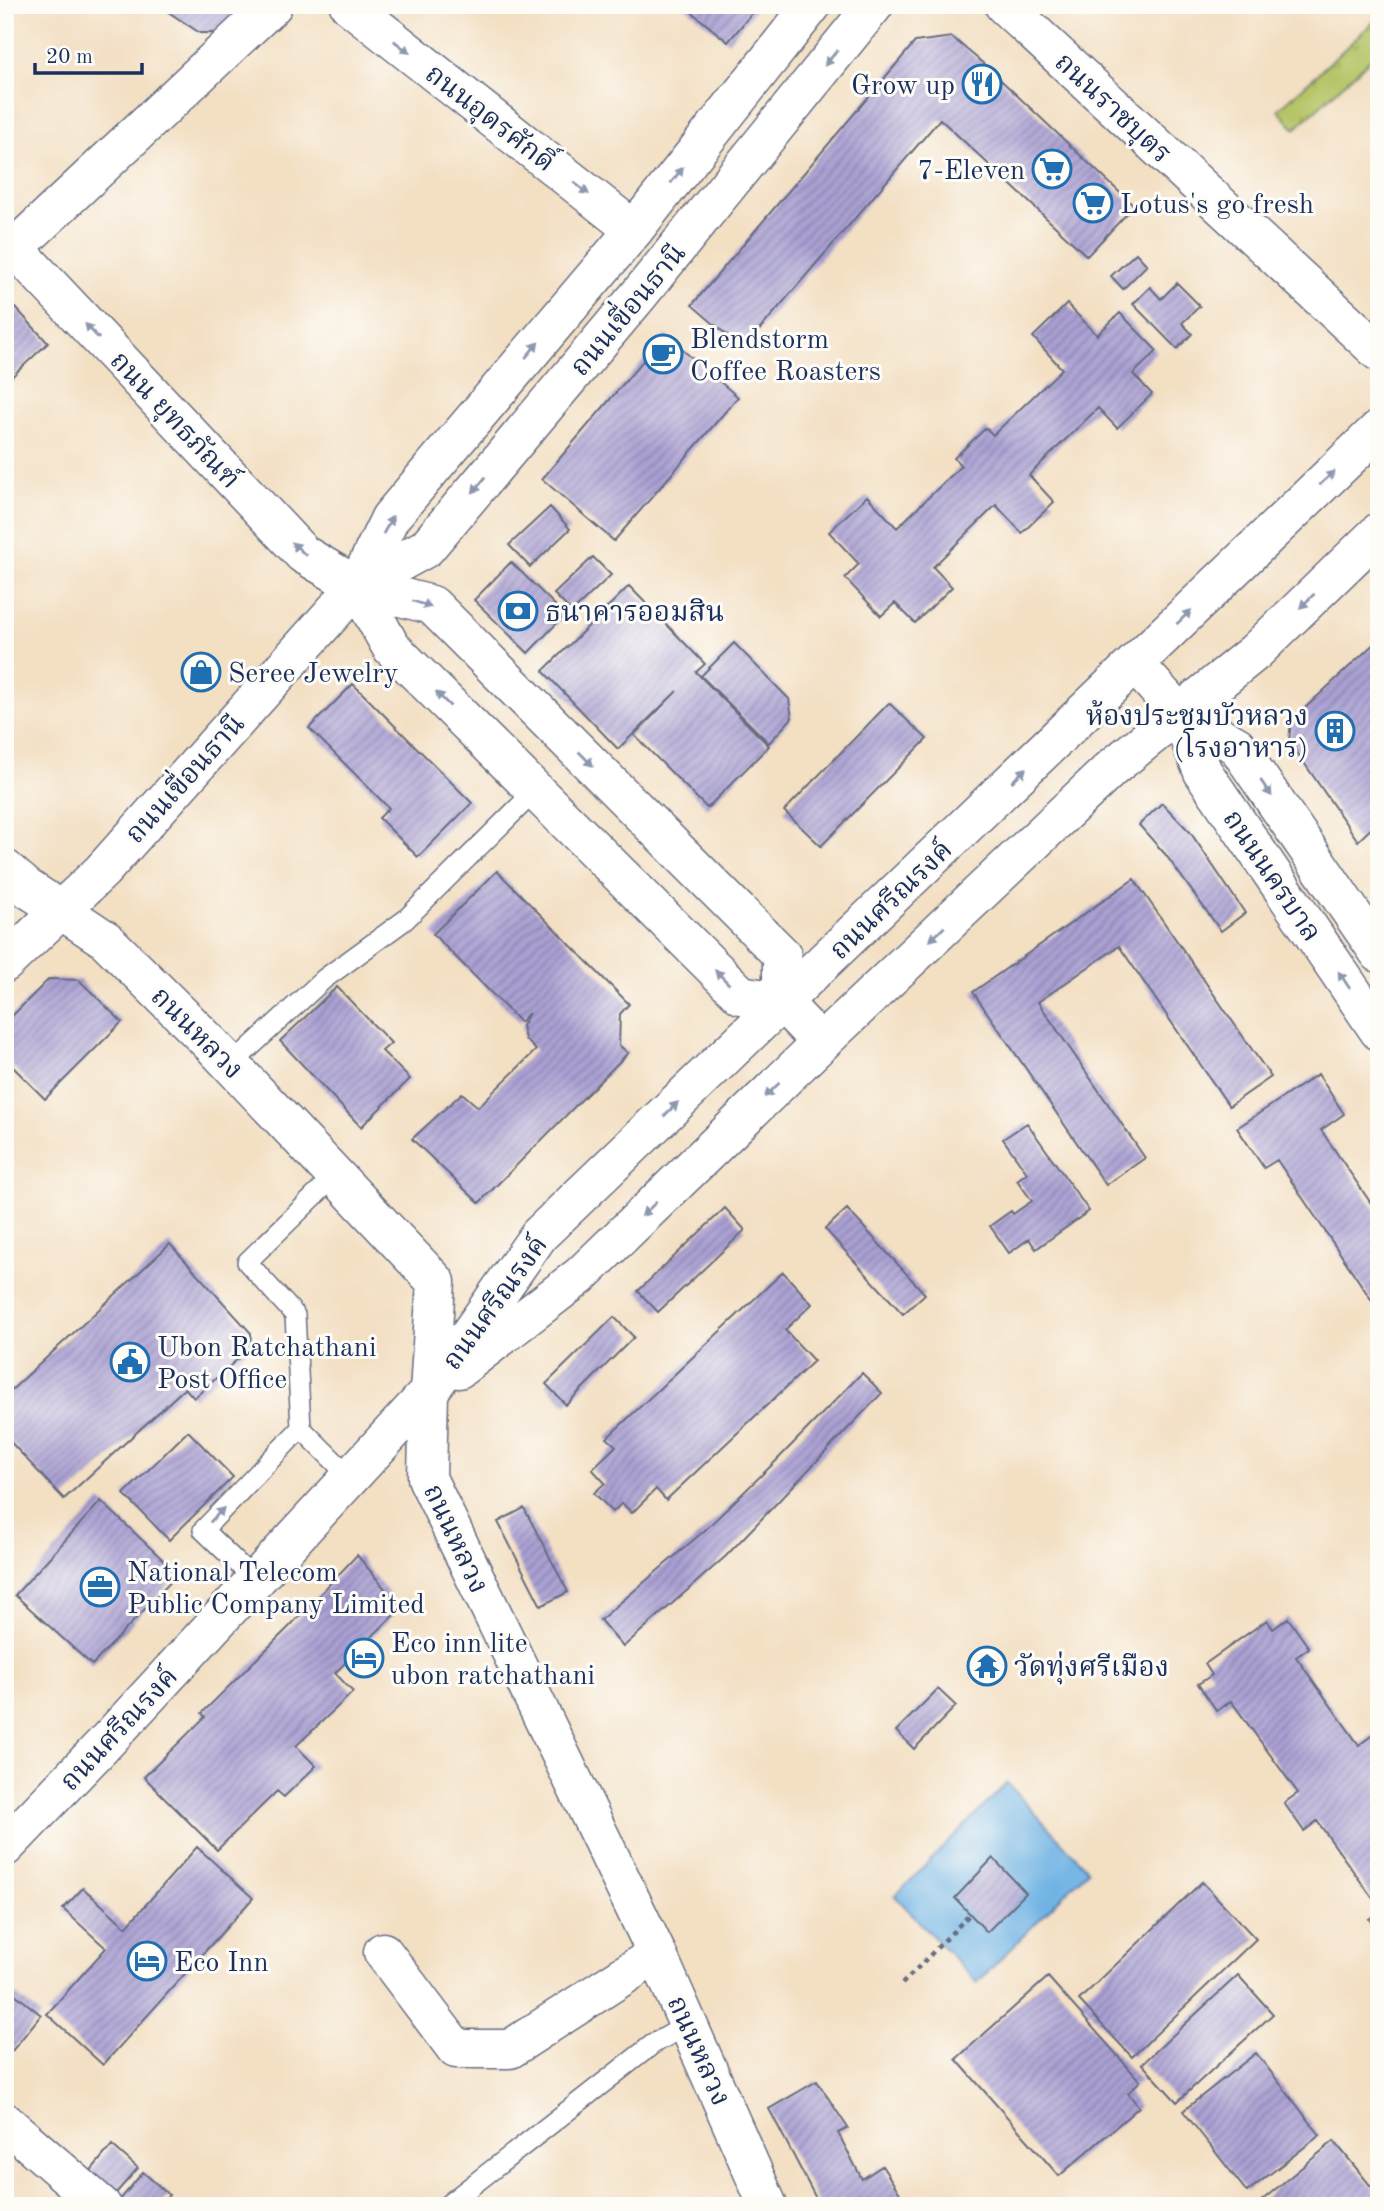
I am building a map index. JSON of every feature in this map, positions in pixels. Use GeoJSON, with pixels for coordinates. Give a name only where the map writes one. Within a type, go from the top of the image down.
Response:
{"type":"FeatureCollection","features":[{"type":"Feature","properties":{"kind":"street"},"geometry":{"type":"LineString","coordinates":[[8,248],[273,5]]}},
{"type":"Feature","properties":{"kind":"street","name":"ถนนอุดรศักดิ์"},"geometry":{"type":"LineString","coordinates":[[349,5],[634,230],[671,256]]}},
{"type":"Feature","properties":{"kind":"street","name":"ถนนเขื่อนธานี"},"geometry":{"type":"LineString","coordinates":[[5,963],[102,871],[357,586],[390,518],[634,230],[812,5]]}},
{"type":"Feature","properties":{"kind":"street","name":"ถนนเขื่อนธานี"},"geometry":{"type":"LineString","coordinates":[[357,586],[426,548],[671,256],[874,5]]}},
{"type":"Feature","properties":{"kind":"street","name":"ถนนราชบุตร"},"geometry":{"type":"LineString","coordinates":[[1004,5],[1379,352]]}},
{"type":"Feature","properties":{"kind":"street","name":"ถนน ยุทธภัณฑ์"},"geometry":{"type":"LineString","coordinates":[[8,248],[303,554],[357,586]]}},
{"type":"Feature","properties":{"kind":"street","name":"ถนนศรีณรงค์"},"geometry":{"type":"LineString","coordinates":[[5,1847],[256,1581],[429,1392],[539,1235],[1379,429]]}},
{"type":"Feature","properties":{"kind":"street","name":"ถนนศรีณรงค์"},"geometry":{"type":"LineString","coordinates":[[429,1392],[581,1275],[1113,767],[1255,652],[1379,532]]}},
{"type":"Feature","properties":{"kind":"street"},"geometry":{"type":"LineString","coordinates":[[357,586],[391,647],[741,995],[782,1002],[821,1043]]}},
{"type":"Feature","properties":{"kind":"street"},"geometry":{"type":"LineString","coordinates":[[357,586],[432,606],[782,955],[782,1002]]}},
{"type":"Feature","properties":{"kind":"street","name":"ถนนนครบาล"},"geometry":{"type":"LineString","coordinates":[[1135,664],[1179,713],[1237,746],[1379,953]]}},
{"type":"Feature","properties":{"kind":"street","name":"ถนนนครบาล"},"geometry":{"type":"LineString","coordinates":[[1179,713],[1203,772],[1379,1031]]}},
{"type":"Feature","properties":{"kind":"street","name":"ถนนหลวง"},"geometry":{"type":"LineString","coordinates":[[5,869],[27,888],[106,940],[232,1064],[436,1282],[427,1478],[657,1954],[768,2206]]}},
{"type":"Feature","properties":{"kind":"street"},"geometry":{"type":"LineString","coordinates":[[383,1952],[456,2049],[510,2049],[657,1954]]}},
{"type":"Feature","properties":{"kind":"street"},"geometry":{"type":"LineString","coordinates":[[5,2122],[102,2206]]}},
{"type":"Feature","properties":{"kind":"lane"},"geometry":{"type":"LineString","coordinates":[[232,1064],[324,979],[405,920],[535,792]]}},
{"type":"Feature","properties":{"kind":"lane"},"geometry":{"type":"LineString","coordinates":[[336,1175],[247,1262],[295,1315],[301,1429],[351,1479]]}},
{"type":"Feature","properties":{"kind":"lane"},"geometry":{"type":"LineString","coordinates":[[256,1581],[204,1530],[301,1429]]}},
{"type":"Feature","properties":{"kind":"lane"},"geometry":{"type":"LineString","coordinates":[[446,2206],[653,2044],[689,2024]]}},
{"type":"Feature","properties":{"kind":"path"},"geometry":{"type":"LineString","coordinates":[[902,1984],[970,1914]]}},
{"type":"Feature","properties":{"kind":"green space"},"geometry":{"type":"Polygon","coordinates":[[[1379,17],[1379,51],[1295,129],[1278,110],[1379,17]]]}},
{"type":"Feature","properties":{"kind":"water"},"geometry":{"type":"Polygon","coordinates":[[[1007,1783],[1088,1870],[977,1983],[895,1896],[1007,1783]]]}},
{"type":"Feature","properties":{"kind":"building"},"geometry":{"type":"Polygon","coordinates":[[[158,5],[248,5],[224,33],[200,33],[158,5]]]}},
{"type":"Feature","properties":{"kind":"building"},"geometry":{"type":"Polygon","coordinates":[[[683,5],[759,5],[728,42],[683,5]]]}},
{"type":"Feature","properties":{"kind":"building"},"geometry":{"type":"Polygon","coordinates":[[[952,37],[1134,206],[1087,256],[940,119],[743,349],[692,305],[915,42],[952,37]]]}},
{"type":"Feature","properties":{"kind":"building"},"geometry":{"type":"Polygon","coordinates":[[[1136,253],[1147,265],[1123,289],[1111,276],[1136,253]]]}},
{"type":"Feature","properties":{"kind":"building"},"geometry":{"type":"Polygon","coordinates":[[[1177,283],[1200,306],[1182,323],[1192,334],[1177,349],[1133,304],[1150,287],[1161,299],[1177,283]]]}},
{"type":"Feature","properties":{"kind":"building"},"geometry":{"type":"Polygon","coordinates":[[[1067,304],[1097,335],[1120,313],[1157,351],[1133,374],[1152,394],[1117,428],[1098,408],[1029,475],[1054,502],[1022,533],[996,505],[933,567],[952,587],[915,623],[895,603],[881,616],[845,578],[859,564],[829,532],[867,496],[897,528],[961,466],[954,458],[986,428],[993,435],[1062,369],[1033,337],[1067,304]]]}},
{"type":"Feature","properties":{"kind":"building"},"geometry":{"type":"Polygon","coordinates":[[[5,308],[16,308],[48,343],[5,383],[5,308]]]}},
{"type":"Feature","properties":{"kind":"building"},"geometry":{"type":"Polygon","coordinates":[[[665,335],[738,397],[614,541],[542,479],[665,335]]]}},
{"type":"Feature","properties":{"kind":"building"},"geometry":{"type":"Polygon","coordinates":[[[550,507],[570,529],[530,567],[509,545],[550,507]]]}},
{"type":"Feature","properties":{"kind":"building"},"geometry":{"type":"Polygon","coordinates":[[[593,557],[611,575],[572,612],[554,594],[593,557]]]}},
{"type":"Feature","properties":{"kind":"building"},"geometry":{"type":"Polygon","coordinates":[[[511,562],[565,615],[528,653],[474,600],[511,562]]]}},
{"type":"Feature","properties":{"kind":"building"},"geometry":{"type":"Polygon","coordinates":[[[629,586],[705,664],[696,672],[769,746],[707,808],[634,735],[677,691],[618,749],[543,671],[629,586]]]}},
{"type":"Feature","properties":{"kind":"building","name":"ห้องประชุมบัวหลวง (โรงอาหาร)"},"geometry":{"type":"Polygon","coordinates":[[[1379,639],[1379,821],[1358,841],[1289,741],[1291,721],[1379,639]]]}},
{"type":"Feature","properties":{"kind":"building"},"geometry":{"type":"Polygon","coordinates":[[[734,643],[789,699],[792,718],[769,743],[701,676],[734,643]]]}},
{"type":"Feature","properties":{"kind":"building"},"geometry":{"type":"Polygon","coordinates":[[[353,684],[472,803],[418,857],[379,818],[389,808],[309,728],[353,684]]]}},
{"type":"Feature","properties":{"kind":"building"},"geometry":{"type":"Polygon","coordinates":[[[889,703],[927,739],[821,846],[784,811],[889,703]]]}},
{"type":"Feature","properties":{"kind":"building"},"geometry":{"type":"Polygon","coordinates":[[[1162,803],[1190,832],[1245,913],[1221,931],[1165,854],[1139,825],[1162,803]]]}},
{"type":"Feature","properties":{"kind":"building"},"geometry":{"type":"Polygon","coordinates":[[[497,871],[629,1004],[620,1014],[619,1045],[628,1053],[479,1203],[412,1139],[462,1093],[478,1107],[536,1050],[525,1039],[522,1026],[529,1013],[520,1022],[433,934],[497,871]]]}},
{"type":"Feature","properties":{"kind":"building"},"geometry":{"type":"Polygon","coordinates":[[[1134,879],[1271,1077],[1229,1106],[1119,946],[1038,1002],[1145,1158],[1106,1185],[973,992],[1134,879]]]}},
{"type":"Feature","properties":{"kind":"building"},"geometry":{"type":"Polygon","coordinates":[[[49,979],[79,980],[122,1022],[45,1099],[5,1059],[5,1023],[49,979]]]}},
{"type":"Feature","properties":{"kind":"building"},"geometry":{"type":"Polygon","coordinates":[[[337,987],[391,1043],[382,1051],[410,1079],[361,1127],[280,1041],[337,987]]]}},
{"type":"Feature","properties":{"kind":"building"},"geometry":{"type":"Polygon","coordinates":[[[1318,1074],[1344,1114],[1321,1130],[1379,1215],[1379,1311],[1277,1160],[1264,1168],[1237,1128],[1318,1074]]]}},
{"type":"Feature","properties":{"kind":"building"},"geometry":{"type":"Polygon","coordinates":[[[1027,1123],[1089,1211],[1036,1249],[1029,1239],[1009,1253],[990,1226],[1011,1211],[1013,1214],[1032,1201],[1017,1180],[1027,1173],[1003,1139],[1027,1123]]]}},
{"type":"Feature","properties":{"kind":"building"},"geometry":{"type":"Polygon","coordinates":[[[725,1208],[745,1230],[658,1312],[638,1291],[725,1208]]]}},
{"type":"Feature","properties":{"kind":"building"},"geometry":{"type":"Polygon","coordinates":[[[847,1209],[925,1294],[903,1314],[825,1229],[847,1209]]]}},
{"type":"Feature","properties":{"kind":"building"},"geometry":{"type":"Polygon","coordinates":[[[170,1244],[251,1333],[250,1348],[194,1398],[185,1388],[64,1499],[5,1436],[5,1396],[170,1244]]]}},
{"type":"Feature","properties":{"kind":"building"},"geometry":{"type":"Polygon","coordinates":[[[783,1272],[812,1304],[785,1330],[814,1361],[666,1500],[656,1489],[632,1513],[622,1503],[613,1512],[594,1493],[605,1483],[592,1469],[616,1446],[607,1438],[783,1272]]]}},
{"type":"Feature","properties":{"kind":"building"},"geometry":{"type":"Polygon","coordinates":[[[614,1317],[634,1337],[566,1405],[546,1384],[614,1317]]]}},
{"type":"Feature","properties":{"kind":"building"},"geometry":{"type":"Polygon","coordinates":[[[862,1373],[882,1393],[726,1556],[623,1647],[600,1620],[704,1531],[862,1373]]]}},
{"type":"Feature","properties":{"kind":"building"},"geometry":{"type":"Polygon","coordinates":[[[188,1431],[233,1477],[169,1540],[124,1494],[188,1431]]]}},
{"type":"Feature","properties":{"kind":"building"},"geometry":{"type":"Polygon","coordinates":[[[101,1501],[178,1574],[92,1665],[15,1595],[101,1501]]]}},
{"type":"Feature","properties":{"kind":"building"},"geometry":{"type":"Polygon","coordinates":[[[524,1508],[568,1592],[541,1606],[498,1522],[524,1508]]]}},
{"type":"Feature","properties":{"kind":"building"},"geometry":{"type":"Polygon","coordinates":[[[357,1555],[401,1608],[335,1673],[353,1692],[296,1746],[316,1766],[284,1797],[277,1791],[217,1850],[144,1777],[205,1717],[202,1713],[357,1555]]]}},
{"type":"Feature","properties":{"kind":"building"},"geometry":{"type":"Polygon","coordinates":[[[1288,1618],[1309,1648],[1296,1657],[1359,1745],[1374,1734],[1379,1741],[1379,1907],[1317,1821],[1304,1831],[1284,1803],[1298,1793],[1231,1701],[1217,1711],[1198,1684],[1212,1675],[1205,1664],[1267,1620],[1273,1629],[1288,1618]]]}},
{"type":"Feature","properties":{"kind":"building"},"geometry":{"type":"Polygon","coordinates":[[[938,1689],[956,1706],[914,1749],[896,1731],[938,1689]]]}},
{"type":"Feature","properties":{"kind":"building"},"geometry":{"type":"Polygon","coordinates":[[[197,1847],[253,1898],[103,2065],[47,2014],[106,1948],[63,1909],[83,1888],[126,1927],[197,1847]]]}},
{"type":"Feature","properties":{"kind":"building"},"geometry":{"type":"Polygon","coordinates":[[[993,1858],[1026,1893],[987,1932],[955,1898],[993,1858]]]}},
{"type":"Feature","properties":{"kind":"building"},"geometry":{"type":"Polygon","coordinates":[[[1202,1882],[1256,1939],[1132,2057],[1079,2000],[1202,1882]]]}},
{"type":"Feature","properties":{"kind":"building"},"geometry":{"type":"Polygon","coordinates":[[[1379,1912],[1379,1933],[1369,1919],[1379,1912]]]}},
{"type":"Feature","properties":{"kind":"building"},"geometry":{"type":"Polygon","coordinates":[[[1238,1975],[1273,2014],[1177,2102],[1142,2064],[1238,1975]]]}},
{"type":"Feature","properties":{"kind":"building"},"geometry":{"type":"Polygon","coordinates":[[[1048,1977],[1140,2081],[1128,2093],[1139,2107],[1059,2176],[956,2059],[1048,1977]]]}},
{"type":"Feature","properties":{"kind":"building"},"geometry":{"type":"Polygon","coordinates":[[[5,1986],[41,2015],[8,2056],[5,2054],[5,1986]]]}},
{"type":"Feature","properties":{"kind":"building"},"geometry":{"type":"Polygon","coordinates":[[[1256,2053],[1320,2135],[1247,2192],[1183,2111],[1256,2053]]]}},
{"type":"Feature","properties":{"kind":"building"},"geometry":{"type":"Polygon","coordinates":[[[817,2081],[848,2128],[838,2133],[862,2179],[882,2166],[908,2206],[820,2206],[769,2109],[817,2081]]]}},
{"type":"Feature","properties":{"kind":"building"},"geometry":{"type":"Polygon","coordinates":[[[1334,2141],[1379,2196],[1379,2206],[1255,2206],[1334,2141]]]}},
{"type":"Feature","properties":{"kind":"building"},"geometry":{"type":"Polygon","coordinates":[[[112,2145],[138,2168],[109,2201],[83,2180],[112,2145]]]}},
{"type":"Feature","properties":{"kind":"building"},"geometry":{"type":"Polygon","coordinates":[[[143,2172],[169,2195],[160,2206],[115,2206],[143,2172]]]}},
{"type":"Feature","properties":{"kind":"place","name":"Grow up"},"geometry":{"type":"Point","coordinates":[982,84]}},
{"type":"Feature","properties":{"kind":"place","name":"7-Eleven"},"geometry":{"type":"Point","coordinates":[1052,169]}},
{"type":"Feature","properties":{"kind":"place","name":"Lotus's go fresh"},"geometry":{"type":"Point","coordinates":[1093,203]}},
{"type":"Feature","properties":{"kind":"place","name":"Blendstorm Coffee Roasters"},"geometry":{"type":"Point","coordinates":[663,354]}},
{"type":"Feature","properties":{"kind":"place","name":"ธนาคารออมสิน"},"geometry":{"type":"Point","coordinates":[518,611]}},
{"type":"Feature","properties":{"kind":"place","name":"Seree Jewelry"},"geometry":{"type":"Point","coordinates":[201,672]}},
{"type":"Feature","properties":{"kind":"place","name":"ห้องประชุมบัวหลวง (โรงอาหาร)"},"geometry":{"type":"Point","coordinates":[1335,731]}},
{"type":"Feature","properties":{"kind":"place","name":"Ubon Ratchathani Post Office"},"geometry":{"type":"Point","coordinates":[130,1362]}},
{"type":"Feature","properties":{"kind":"place","name":"National Telecom Public Company Limited"},"geometry":{"type":"Point","coordinates":[100,1587]}},
{"type":"Feature","properties":{"kind":"place","name":"Eco inn lite ubon ratchathani"},"geometry":{"type":"Point","coordinates":[364,1658]}},
{"type":"Feature","properties":{"kind":"place","name":"วัดทุ่งศรีเมือง"},"geometry":{"type":"Point","coordinates":[987,1666]}},
{"type":"Feature","properties":{"kind":"place","name":"Eco Inn"},"geometry":{"type":"Point","coordinates":[147,1961]}}]}
